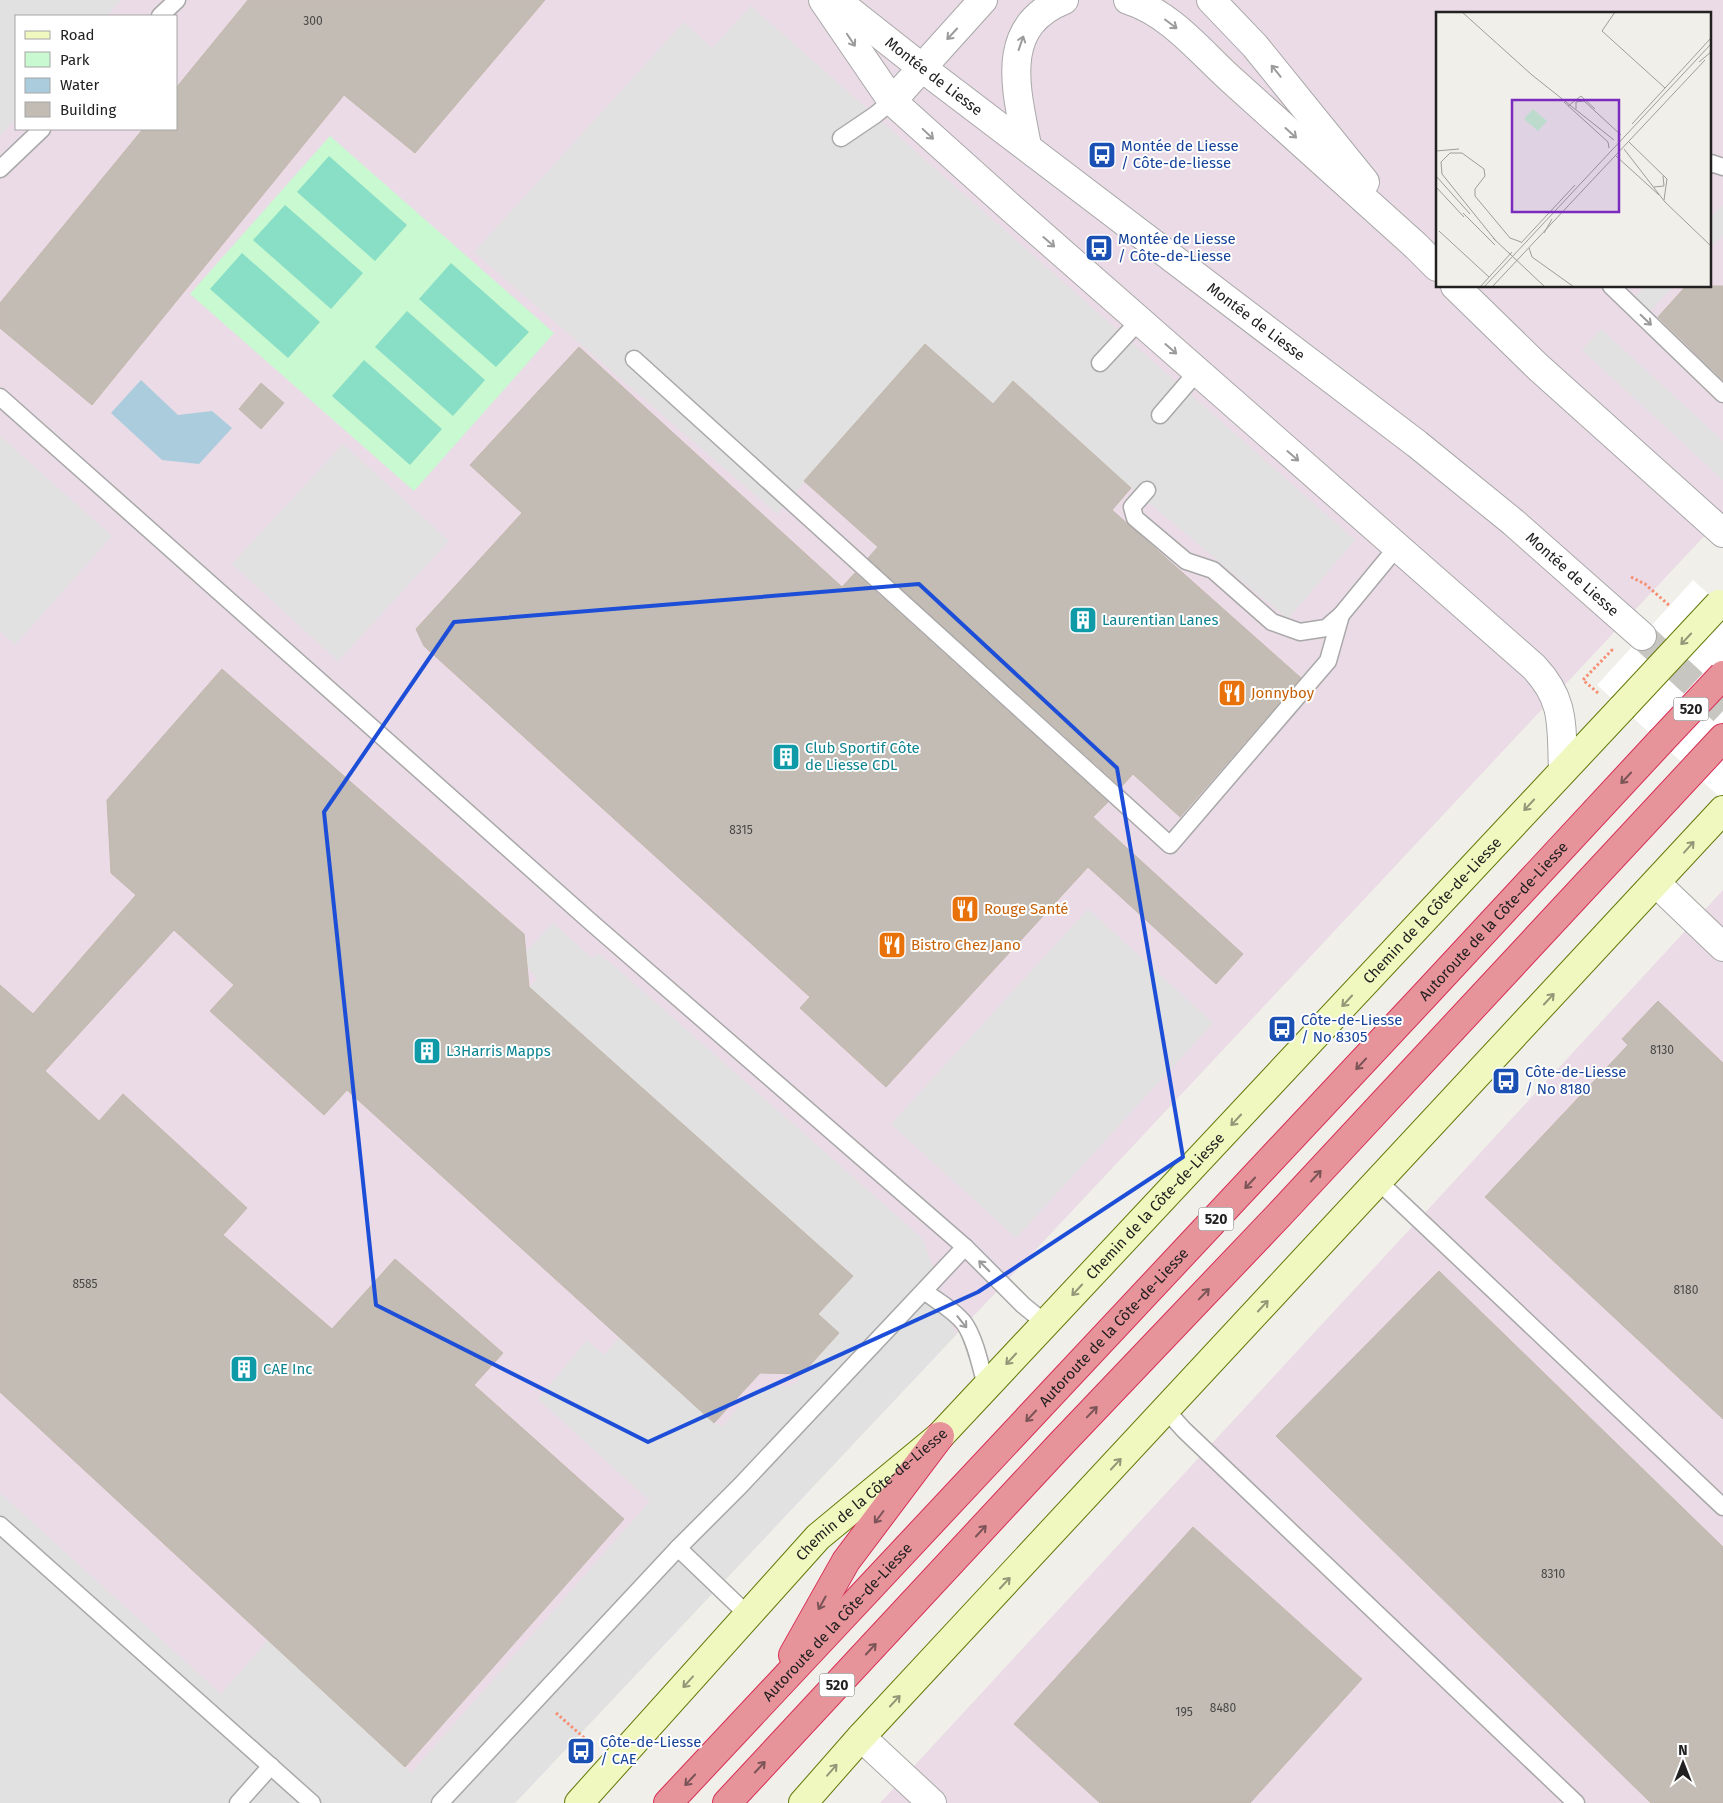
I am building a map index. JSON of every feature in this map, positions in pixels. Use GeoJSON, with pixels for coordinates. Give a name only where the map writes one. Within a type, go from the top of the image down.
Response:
{"type":"FeatureCollection","features":[{"type":"Feature","properties":{"kind":"highway","name":"Autoroute de la Côte-de-Liesse"},"geometry":{"type":"LineString","coordinates":[[668,1803],[1425,996],[1723,675]]}},
{"type":"Feature","properties":{"kind":"highway","name":"520"},"geometry":{"type":"LineString","coordinates":[[726,1803],[1058,1447],[1280,1214],[1723,738]]}},
{"type":"Feature","properties":{"kind":"highway"},"geometry":{"type":"LineString","coordinates":[[771,1693],[846,1561],[940,1436]]}},
{"type":"Feature","properties":{"kind":"main road","name":"Chemin de la Côte-de-Liesse"},"geometry":{"type":"LineString","coordinates":[[579,1803],[818,1537],[940,1436],[1721,602]]}},
{"type":"Feature","properties":{"kind":"main road"},"geometry":{"type":"LineString","coordinates":[[804,1803],[861,1737],[1723,810]]}},
{"type":"Feature","properties":{"kind":"street"},"geometry":{"type":"LineString","coordinates":[[823,0],[892,101],[1139,321],[1534,667],[1549,684],[1560,714],[1563,770]]}},
{"type":"Feature","properties":{"kind":"street","name":"Montée de Liesse"},"geometry":{"type":"LineString","coordinates":[[836,0],[921,67],[1455,474],[1642,636]]}},
{"type":"Feature","properties":{"kind":"street"},"geometry":{"type":"LineString","coordinates":[[892,101],[983,0]]}},
{"type":"Feature","properties":{"kind":"street"},"geometry":{"type":"LineString","coordinates":[[1027,146],[1015,74],[1019,46],[1023,35],[1031,23],[1048,8],[1064,0]]}},
{"type":"Feature","properties":{"kind":"street"},"geometry":{"type":"LineString","coordinates":[[1128,0],[1148,9],[1182,32],[1224,74],[1436,266]]}},
{"type":"Feature","properties":{"kind":"street"},"geometry":{"type":"LineString","coordinates":[[1211,0],[1256,46],[1416,246]]}},
{"type":"Feature","properties":{"kind":"street"},"geometry":{"type":"LineString","coordinates":[[1457,288],[1545,373],[1723,533]]}},
{"type":"Feature","properties":{"kind":"street"},"geometry":{"type":"LineString","coordinates":[[1656,883],[1723,946]]}},
{"type":"Feature","properties":{"kind":"street"},"geometry":{"type":"LineString","coordinates":[[861,1737],[932,1803]]}},
{"type":"Feature","properties":{"kind":"lane"},"geometry":{"type":"LineString","coordinates":[[161,15],[176,0]]}},
{"type":"Feature","properties":{"kind":"lane"},"geometry":{"type":"LineString","coordinates":[[841,138],[892,101]]}},
{"type":"Feature","properties":{"kind":"lane"},"geometry":{"type":"LineString","coordinates":[[0,169],[41,130]]}},
{"type":"Feature","properties":{"kind":"lane"},"geometry":{"type":"LineString","coordinates":[[1710,164],[1723,167]]}},
{"type":"Feature","properties":{"kind":"lane"},"geometry":{"type":"LineString","coordinates":[[1613,288],[1723,394]]}},
{"type":"Feature","properties":{"kind":"lane"},"geometry":{"type":"LineString","coordinates":[[1100,362],[1139,321]]}},
{"type":"Feature","properties":{"kind":"lane"},"geometry":{"type":"LineString","coordinates":[[634,359],[1170,845],[1328,661],[1341,615]]}},
{"type":"Feature","properties":{"kind":"lane"},"geometry":{"type":"LineString","coordinates":[[1160,415],[1197,372]]}},
{"type":"Feature","properties":{"kind":"lane"},"geometry":{"type":"LineString","coordinates":[[0,397],[592,923],[965,1248],[1023,1305],[1045,1323]]}},
{"type":"Feature","properties":{"kind":"lane"},"geometry":{"type":"LineString","coordinates":[[1147,490],[1132,507],[1135,518],[1186,561],[1213,570],[1272,622],[1300,632],[1326,628],[1341,615],[1397,547]]}},
{"type":"Feature","properties":{"kind":"lane"},"geometry":{"type":"LineString","coordinates":[[1378,1182],[1723,1507]]}},
{"type":"Feature","properties":{"kind":"lane"},"geometry":{"type":"LineString","coordinates":[[440,1803],[678,1548],[740,1486],[965,1248]]}},
{"type":"Feature","properties":{"kind":"lane"},"geometry":{"type":"LineString","coordinates":[[924,1291],[964,1323],[972,1340],[986,1386]]}},
{"type":"Feature","properties":{"kind":"lane"},"geometry":{"type":"LineString","coordinates":[[1166,1410],[1576,1803]]}},
{"type":"Feature","properties":{"kind":"lane"},"geometry":{"type":"LineString","coordinates":[[0,1525],[312,1803]]}},
{"type":"Feature","properties":{"kind":"lane"},"geometry":{"type":"LineString","coordinates":[[678,1548],[748,1615]]}},
{"type":"Feature","properties":{"kind":"lane"},"geometry":{"type":"LineString","coordinates":[[238,1803],[271,1766]]}},
{"type":"Feature","properties":{"kind":"path"},"geometry":{"type":"LineString","coordinates":[[1631,577],[1645,584],[1670,606]]}},
{"type":"Feature","properties":{"kind":"path"},"geometry":{"type":"LineString","coordinates":[[1599,693],[1583,680],[1612,650],[1606,645]]}},
{"type":"Feature","properties":{"kind":"path"},"geometry":{"type":"LineString","coordinates":[[564,1721],[589,1742]]}},
{"type":"Feature","properties":{"kind":"highlighted area"},"geometry":{"type":"Polygon","coordinates":[[[919,584],[1117,768],[1183,1157],[978,1292],[648,1442],[376,1305],[324,812],[454,622],[919,584]]]}},
{"type":"Feature","properties":{"kind":"shaded area"},"geometry":{"type":"Polygon","coordinates":[[[0,0],[1723,0],[1723,516],[515,1803],[0,1803],[0,0]]]}},
{"type":"Feature","properties":{"kind":"shaded area"},"geometry":{"type":"Polygon","coordinates":[[[0,0],[121,0],[108,15],[15,15],[15,119],[0,136],[0,0]]]}},
{"type":"Feature","properties":{"kind":"shaded area"},"geometry":{"type":"Polygon","coordinates":[[[751,6],[1355,540],[1288,619],[1131,488],[1014,381],[993,404],[925,344],[777,514],[474,252],[684,22],[712,48],[751,6]]]}},
{"type":"Feature","properties":{"kind":"shaded area"},"geometry":{"type":"Polygon","coordinates":[[[1723,205],[1723,235],[1710,248],[1710,218],[1723,205]]]}},
{"type":"Feature","properties":{"kind":"shaded area"},"geometry":{"type":"Polygon","coordinates":[[[1643,288],[1672,288],[1648,313],[1633,299],[1643,288]]]}},
{"type":"Feature","properties":{"kind":"shaded area"},"geometry":{"type":"Polygon","coordinates":[[[1601,329],[1723,441],[1723,480],[1582,350],[1601,329]]]}},
{"type":"Feature","properties":{"kind":"shaded area"},"geometry":{"type":"Polygon","coordinates":[[[0,436],[112,536],[15,645],[0,631],[0,436]]]}},
{"type":"Feature","properties":{"kind":"shaded area"},"geometry":{"type":"Polygon","coordinates":[[[343,444],[449,541],[338,661],[232,564],[343,444]]]}},
{"type":"Feature","properties":{"kind":"shaded area"},"geometry":{"type":"Polygon","coordinates":[[[1723,890],[1723,1803],[880,1803],[1723,890]]]}},
{"type":"Feature","properties":{"kind":"shaded area"},"geometry":{"type":"Polygon","coordinates":[[[1088,909],[1213,1023],[1016,1238],[891,1124],[1088,909]]]}},
{"type":"Feature","properties":{"kind":"shaded area"},"geometry":{"type":"Polygon","coordinates":[[[553,923],[592,958],[599,954],[611,963],[923,1239],[956,1335],[515,1803],[0,1803],[0,1493],[221,1694],[268,1640],[411,1773],[650,1501],[538,1399],[587,1340],[604,1355],[619,1338],[714,1423],[722,1426],[753,1390],[794,1385],[839,1333],[815,1318],[853,1276],[529,987],[537,979],[520,958],[553,923]]]}},
{"type":"Feature","properties":{"kind":"green space"},"geometry":{"type":"Polygon","coordinates":[[[330,136],[554,333],[414,491],[190,294],[330,136]]]}},
{"type":"Feature","properties":{"kind":"green space"},"geometry":{"type":"Polygon","coordinates":[[[329,156],[407,225],[375,261],[297,192],[329,156]]]}},
{"type":"Feature","properties":{"kind":"green space"},"geometry":{"type":"Polygon","coordinates":[[[285,205],[363,273],[331,309],[253,240],[285,205]]]}},
{"type":"Feature","properties":{"kind":"green space"},"geometry":{"type":"Polygon","coordinates":[[[242,253],[320,322],[288,358],[210,289],[242,253]]]}},
{"type":"Feature","properties":{"kind":"green space"},"geometry":{"type":"Polygon","coordinates":[[[451,263],[529,332],[496,367],[419,299],[451,263]]]}},
{"type":"Feature","properties":{"kind":"green space"},"geometry":{"type":"Polygon","coordinates":[[[407,311],[485,380],[453,416],[375,347],[407,311]]]}},
{"type":"Feature","properties":{"kind":"green space"},"geometry":{"type":"Polygon","coordinates":[[[364,360],[442,429],[410,465],[332,396],[364,360]]]}},
{"type":"Feature","properties":{"kind":"water"},"geometry":{"type":"Polygon","coordinates":[[[141,380],[178,415],[212,411],[232,428],[199,464],[162,460],[111,413],[141,380]]]}},
{"type":"Feature","properties":{"kind":"pier"},"geometry":{"type":"Polygon","coordinates":[[[1693,580],[1723,607],[1723,800],[1597,685],[1693,580]]]}},
{"type":"Feature","properties":{"kind":"building"},"geometry":{"type":"Polygon","coordinates":[[[248,0],[545,0],[415,153],[344,95],[92,405],[0,328],[0,303],[142,130],[178,130],[178,86],[248,0]]]}},
{"type":"Feature","properties":{"kind":"building"},"geometry":{"type":"Polygon","coordinates":[[[1723,286],[1723,380],[1658,317],[1684,288],[1723,286]]]}},
{"type":"Feature","properties":{"kind":"building","name":"Laurentian Lanes"},"geometry":{"type":"Polygon","coordinates":[[[925,344],[993,404],[1013,381],[1131,488],[1112,510],[1301,678],[1180,817],[1133,774],[1121,787],[868,558],[878,547],[804,481],[925,344]]]}},
{"type":"Feature","properties":{"kind":"building","name":"Club Sportif Côte de Liesse CDL"},"geometry":{"type":"Polygon","coordinates":[[[579,347],[842,587],[855,573],[1108,802],[1093,817],[1243,954],[1216,984],[1088,867],[886,1087],[800,1008],[810,997],[424,646],[416,629],[522,513],[470,465],[579,347]]]}},
{"type":"Feature","properties":{"kind":"building"},"geometry":{"type":"Polygon","coordinates":[[[261,383],[284,403],[261,429],[239,409],[261,383]]]}},
{"type":"Feature","properties":{"kind":"building"},"geometry":{"type":"Polygon","coordinates":[[[222,669],[524,934],[529,987],[853,1276],[818,1314],[839,1333],[802,1374],[760,1373],[714,1423],[347,1090],[324,1115],[210,1011],[234,985],[174,930],[45,1071],[99,1121],[123,1094],[247,1208],[223,1235],[332,1329],[395,1259],[503,1353],[474,1385],[624,1519],[405,1767],[0,1392],[0,985],[33,1014],[136,895],[111,873],[107,800],[222,669]]]}},
{"type":"Feature","properties":{"kind":"building"},"geometry":{"type":"Polygon","coordinates":[[[1658,1001],[1723,1063],[1723,1419],[1485,1197],[1628,1045],[1622,1039],[1658,1001]]]}},
{"type":"Feature","properties":{"kind":"building"},"geometry":{"type":"Polygon","coordinates":[[[1439,1271],[1723,1547],[1723,1803],[1651,1803],[1276,1436],[1439,1271]]]}},
{"type":"Feature","properties":{"kind":"building"},"geometry":{"type":"Polygon","coordinates":[[[1193,1527],[1362,1679],[1250,1803],[1100,1803],[1014,1724],[1193,1527]]]}},
{"type":"Feature","properties":{"kind":"tunnel"},"geometry":{"type":"LineString","coordinates":[[1642,636],[1723,711]]}},
{"type":"Feature","properties":{"kind":"place","name":"Montée de Liesse / Côte-de-liesse"},"geometry":{"type":"Point","coordinates":[1102,155]}},
{"type":"Feature","properties":{"kind":"place","name":"Montée de Liesse / Côte-de-Liesse"},"geometry":{"type":"Point","coordinates":[1099,248]}},
{"type":"Feature","properties":{"kind":"place","name":"Laurentian Lanes"},"geometry":{"type":"Point","coordinates":[1083,620]}},
{"type":"Feature","properties":{"kind":"place","name":"Jonnyboy"},"geometry":{"type":"Point","coordinates":[1232,693]}},
{"type":"Feature","properties":{"kind":"place","name":"Club Sportif Côte de Liesse CDL"},"geometry":{"type":"Point","coordinates":[786,757]}},
{"type":"Feature","properties":{"kind":"place","name":"Rouge Santé"},"geometry":{"type":"Point","coordinates":[965,909]}},
{"type":"Feature","properties":{"kind":"place","name":"Bistro Chez Jano"},"geometry":{"type":"Point","coordinates":[892,945]}},
{"type":"Feature","properties":{"kind":"place","name":"Côte-de-Liesse / No 8305"},"geometry":{"type":"Point","coordinates":[1282,1029]}},
{"type":"Feature","properties":{"kind":"place","name":"L3Harris Mapps"},"geometry":{"type":"Point","coordinates":[427,1051]}},
{"type":"Feature","properties":{"kind":"place","name":"Côte-de-Liesse / No 8180"},"geometry":{"type":"Point","coordinates":[1506,1081]}},
{"type":"Feature","properties":{"kind":"place","name":"CAE Inc"},"geometry":{"type":"Point","coordinates":[244,1369]}},
{"type":"Feature","properties":{"kind":"place","name":"Côte-de-Liesse / CAE"},"geometry":{"type":"Point","coordinates":[581,1751]}}]}
